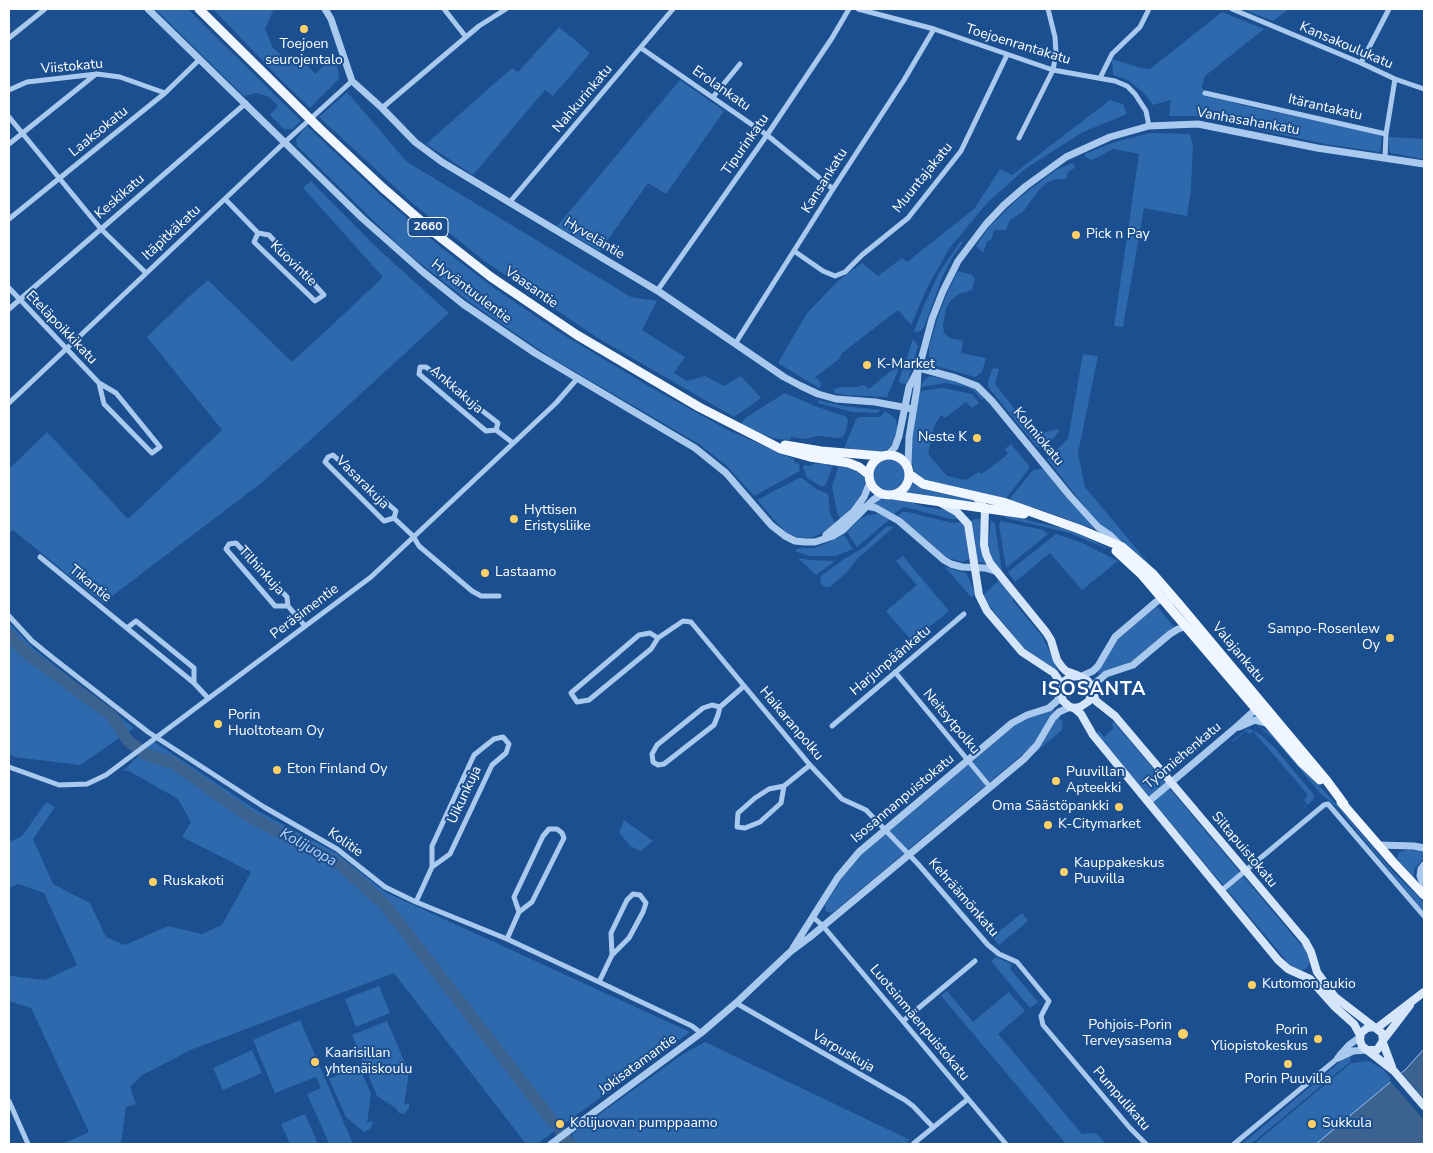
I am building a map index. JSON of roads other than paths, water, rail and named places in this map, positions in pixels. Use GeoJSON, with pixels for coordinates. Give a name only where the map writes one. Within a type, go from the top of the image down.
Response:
{"type":"FeatureCollection","features":[{"type":"Feature","properties":{"kind":"main road","name":"Vaasantie"},"geometry":{"type":"LineString","coordinates":[[199,9],[318,127],[407,209],[463,256],[505,287],[562,326],[699,407],[781,449],[810,457],[849,463],[859,467],[869,478]]}},
{"type":"Feature","properties":{"kind":"main road","name":"Vaasantie"},"geometry":{"type":"LineString","coordinates":[[755,436],[787,445],[821,451],[885,455]]}},
{"type":"Feature","properties":{"kind":"main road"},"geometry":{"type":"LineString","coordinates":[[885,455],[900,457],[908,470],[905,487],[893,495],[882,494],[875,490],[869,478],[872,463],[885,455]]}},
{"type":"Feature","properties":{"kind":"main road","name":"Valajankatu"},"geometry":{"type":"LineString","coordinates":[[908,470],[923,484],[1006,504],[1122,547],[1153,574],[1327,781],[1378,846],[1424,894]]}},
{"type":"Feature","properties":{"kind":"main road","name":"Valajankatu"},"geometry":{"type":"LineString","coordinates":[[893,495],[1040,516]]}},
{"type":"Feature","properties":{"kind":"main road"},"geometry":{"type":"LineString","coordinates":[[975,496],[986,508],[986,554],[995,571],[1046,632],[1051,640],[1057,660],[1062,667],[1066,671],[1088,681],[1092,689],[1089,701],[1080,707],[1072,707]]}},
{"type":"Feature","properties":{"kind":"main road"},"geometry":{"type":"LineString","coordinates":[[938,502],[954,510],[966,520],[970,529],[979,595],[987,611],[1022,652],[1054,673],[1058,679],[1063,701],[1081,714],[1093,735],[1283,965],[1315,984],[1335,1007],[1354,1024],[1360,1036],[1361,1044],[1394,1071],[1424,1106]]}},
{"type":"Feature","properties":{"kind":"main road","name":"Valajankatu"},"geometry":{"type":"LineString","coordinates":[[1096,536],[1122,555],[1142,575],[1302,763],[1344,804]]}},
{"type":"Feature","properties":{"kind":"main road"},"geometry":{"type":"LineString","coordinates":[[1060,692],[1065,679],[1080,676]]}},
{"type":"Feature","properties":{"kind":"main road","name":"Siltapuistokatu"},"geometry":{"type":"LineString","coordinates":[[1092,689],[1096,701],[1115,716],[1305,941],[1320,978],[1335,997],[1375,1027]]}},
{"type":"Feature","properties":{"kind":"main road"},"geometry":{"type":"LineString","coordinates":[[1300,974],[1310,972],[1314,961]]}},
{"type":"Feature","properties":{"kind":"main road"},"geometry":{"type":"LineString","coordinates":[[1360,1036],[1367,1028],[1375,1027],[1411,1004],[1424,992]]}},
{"type":"Feature","properties":{"kind":"main road"},"geometry":{"type":"LineString","coordinates":[[1368,1050],[1377,1050],[1411,1004]]}},
{"type":"Feature","properties":{"kind":"main road"},"geometry":{"type":"LineString","coordinates":[[1375,1027],[1382,1032],[1383,1041],[1394,1071]]}},
{"type":"Feature","properties":{"kind":"street"},"geometry":{"type":"LineString","coordinates":[[9,38],[45,9]]}},
{"type":"Feature","properties":{"kind":"street","name":"Hyväntuulentie"},"geometry":{"type":"LineString","coordinates":[[148,9],[362,218],[423,272],[500,330],[677,437],[711,460],[742,490],[771,524],[785,536],[800,542],[815,542],[831,532],[855,515],[864,496],[869,478]]}},
{"type":"Feature","properties":{"kind":"street","name":"Hyveläntie"},"geometry":{"type":"LineString","coordinates":[[325,9],[331,19],[352,81],[424,150],[657,291],[784,377],[818,394],[836,399],[875,402],[913,409]]}},
{"type":"Feature","properties":{"kind":"street"},"geometry":{"type":"LineString","coordinates":[[444,9],[466,37]]}},
{"type":"Feature","properties":{"kind":"street"},"geometry":{"type":"LineString","coordinates":[[382,108],[479,26],[506,9]]}},
{"type":"Feature","properties":{"kind":"street","name":"Nahkurinkatu"},"geometry":{"type":"LineString","coordinates":[[509,203],[673,9]]}},
{"type":"Feature","properties":{"kind":"street","name":"Tipurinkatu"},"geometry":{"type":"LineString","coordinates":[[657,291],[767,135],[832,38],[849,9]]}},
{"type":"Feature","properties":{"kind":"street","name":"Toejoenrantakatu"},"geometry":{"type":"LineString","coordinates":[[858,9],[934,30],[1053,70],[1100,78],[1127,86],[1146,111],[1149,126]]}},
{"type":"Feature","properties":{"kind":"street"},"geometry":{"type":"LineString","coordinates":[[1019,138],[1053,70],[1056,53],[1055,37],[1048,9]]}},
{"type":"Feature","properties":{"kind":"street"},"geometry":{"type":"LineString","coordinates":[[1100,78],[1112,54],[1140,27],[1149,9]]}},
{"type":"Feature","properties":{"kind":"street","name":"Kansakoulukatu"},"geometry":{"type":"LineString","coordinates":[[1232,9],[1395,79],[1424,89]]}},
{"type":"Feature","properties":{"kind":"street"},"geometry":{"type":"LineString","coordinates":[[1361,63],[1389,9]]}},
{"type":"Feature","properties":{"kind":"street","name":"Kansankatu"},"geometry":{"type":"LineString","coordinates":[[735,344],[934,30]]}},
{"type":"Feature","properties":{"kind":"street","name":"Erolankatu"},"geometry":{"type":"LineString","coordinates":[[641,48],[767,135],[833,189]]}},
{"type":"Feature","properties":{"kind":"street","name":"Muuntajakatu"},"geometry":{"type":"LineString","coordinates":[[794,251],[823,271],[835,276],[845,272],[862,255],[908,218],[961,151],[1007,55]]}},
{"type":"Feature","properties":{"kind":"street","name":"Laaksokatu"},"geometry":{"type":"LineString","coordinates":[[9,220],[165,93],[200,59]]}},
{"type":"Feature","properties":{"kind":"street"},"geometry":{"type":"LineString","coordinates":[[713,97],[740,64]]}},
{"type":"Feature","properties":{"kind":"street"},"geometry":{"type":"LineString","coordinates":[[9,144],[97,74]]}},
{"type":"Feature","properties":{"kind":"street","name":"Viistokatu"},"geometry":{"type":"LineString","coordinates":[[9,90],[27,82],[97,74],[120,76],[165,93]]}},
{"type":"Feature","properties":{"kind":"street"},"geometry":{"type":"LineString","coordinates":[[1385,158],[1386,134],[1395,79]]}},
{"type":"Feature","properties":{"kind":"street","name":"Itäpitkäkatu"},"geometry":{"type":"LineString","coordinates":[[9,403],[224,199],[352,81]]}},
{"type":"Feature","properties":{"kind":"street","name":"Itärantakatu"},"geometry":{"type":"LineString","coordinates":[[1206,93],[1386,134]]}},
{"type":"Feature","properties":{"kind":"street","name":"Keskikatu"},"geometry":{"type":"LineString","coordinates":[[9,309],[246,103]]}},
{"type":"Feature","properties":{"kind":"street"},"geometry":{"type":"LineString","coordinates":[[9,117],[101,229],[146,273]]}},
{"type":"Feature","properties":{"kind":"street","name":"Vanhasahankatu"},"geometry":{"type":"LineString","coordinates":[[908,470],[909,437],[919,368],[932,319],[958,261],[986,224],[1026,186],[1066,157],[1110,137],[1149,126],[1198,124],[1317,148],[1424,164]]}},
{"type":"Feature","properties":{"kind":"street","name":"Kuovintie"},"geometry":{"type":"LineString","coordinates":[[224,199],[258,233],[269,235],[324,294],[315,301],[254,242],[258,233]]}},
{"type":"Feature","properties":{"kind":"street","name":"Eteläpoikkikatu"},"geometry":{"type":"LineString","coordinates":[[9,288],[98,383],[116,393],[160,447],[152,454],[104,404],[98,383]]}},
{"type":"Feature","properties":{"kind":"street","name":"Ankkakuja"},"geometry":{"type":"LineString","coordinates":[[496,430],[498,423],[426,367],[420,367],[419,374],[486,431],[496,430],[513,444]]}},
{"type":"Feature","properties":{"kind":"street","name":"Vanhasahankatu"},"geometry":{"type":"LineString","coordinates":[[885,455],[895,447],[900,436],[909,387],[919,368]]}},
{"type":"Feature","properties":{"kind":"street","name":"Kolmiokatu"},"geometry":{"type":"LineString","coordinates":[[919,368],[977,386],[992,401],[1098,528],[1111,536],[1122,547]]}},
{"type":"Feature","properties":{"kind":"street","name":"Peräsimentie"},"geometry":{"type":"LineString","coordinates":[[9,767],[42,780],[68,786],[87,784],[130,757],[371,577],[556,403],[577,378]]}},
{"type":"Feature","properties":{"kind":"street","name":"Vasarakuja"},"geometry":{"type":"LineString","coordinates":[[333,455],[396,511],[394,518],[384,520],[325,462],[328,457],[333,455]]}},
{"type":"Feature","properties":{"kind":"street"},"geometry":{"type":"LineString","coordinates":[[855,515],[882,494]]}},
{"type":"Feature","properties":{"kind":"street"},"geometry":{"type":"LineString","coordinates":[[867,506],[887,513],[908,528],[944,560],[962,567],[985,568],[995,571]]}},
{"type":"Feature","properties":{"kind":"street"},"geometry":{"type":"LineString","coordinates":[[855,515],[876,512],[887,513]]}},
{"type":"Feature","properties":{"kind":"street","name":"Vasarakuja"},"geometry":{"type":"LineString","coordinates":[[394,518],[413,536],[420,546],[472,591],[481,596],[499,596]]}},
{"type":"Feature","properties":{"kind":"street","name":"Tilhinkuja"},"geometry":{"type":"LineString","coordinates":[[288,606],[275,606],[226,549],[229,544],[236,543],[287,597],[288,606],[305,626]]}},
{"type":"Feature","properties":{"kind":"street","name":"Tikantie"},"geometry":{"type":"LineString","coordinates":[[40,557],[194,682],[208,698]]}},
{"type":"Feature","properties":{"kind":"street"},"geometry":{"type":"LineString","coordinates":[[1080,676],[1093,671],[1115,637],[1161,598],[1168,598],[1179,604]]}},
{"type":"Feature","properties":{"kind":"street","name":"Harjunpäänkatu"},"geometry":{"type":"LineString","coordinates":[[832,726],[964,614]]}},
{"type":"Feature","properties":{"kind":"street","name":"Kolitie"},"geometry":{"type":"LineString","coordinates":[[9,616],[32,641],[148,732],[264,807],[337,849],[385,887],[416,902],[507,939],[692,1026],[701,1033]]}},
{"type":"Feature","properties":{"kind":"street","name":"Haikaranpolku"},"geometry":{"type":"LineString","coordinates":[[658,638],[683,621],[691,622],[810,765],[842,799],[866,810],[909,855]]}},
{"type":"Feature","properties":{"kind":"street","name":"Tikantie"},"geometry":{"type":"LineString","coordinates":[[126,628],[136,622],[144,627],[194,668],[194,682]]}},
{"type":"Feature","properties":{"kind":"street"},"geometry":{"type":"LineString","coordinates":[[1092,689],[1106,674],[1133,665],[1170,634],[1185,627]]}},
{"type":"Feature","properties":{"kind":"street"},"geometry":{"type":"LineString","coordinates":[[650,633],[658,638],[651,649],[589,700],[577,702],[571,693],[639,635],[650,633]]}},
{"type":"Feature","properties":{"kind":"street","name":"Neitsytpolku"},"geometry":{"type":"LineString","coordinates":[[895,672],[990,787]]}},
{"type":"Feature","properties":{"kind":"street"},"geometry":{"type":"LineString","coordinates":[[720,707],[712,705],[703,708],[657,745],[652,754],[653,762],[658,765],[664,764],[714,725],[720,707],[744,686]]}},
{"type":"Feature","properties":{"kind":"street","name":"Isosannanpuistokatu"},"geometry":{"type":"LineString","coordinates":[[790,952],[844,869],[859,852],[1020,718],[1049,708],[1056,701],[1060,692]]}},
{"type":"Feature","properties":{"kind":"street","name":"Isosannanpuistokatu"},"geometry":{"type":"LineString","coordinates":[[736,1003],[790,952],[1031,752],[1059,712],[1072,707]]}},
{"type":"Feature","properties":{"kind":"street"},"geometry":{"type":"LineString","coordinates":[[1256,708],[1263,709],[1272,715]]}},
{"type":"Feature","properties":{"kind":"street","name":"Työmiehenkatu"},"geometry":{"type":"LineString","coordinates":[[1148,802],[1256,708]]}},
{"type":"Feature","properties":{"kind":"street","name":"Työmiehenkatu"},"geometry":{"type":"LineString","coordinates":[[1234,729],[1255,720],[1269,724]]}},
{"type":"Feature","properties":{"kind":"street","name":"Uikunkuja"},"geometry":{"type":"LineString","coordinates":[[416,902],[432,867],[432,846],[474,755],[494,739],[503,737],[509,744],[506,753],[492,765],[450,854],[432,867]]}},
{"type":"Feature","properties":{"kind":"street"},"geometry":{"type":"LineString","coordinates":[[784,786],[780,803],[760,822],[745,828],[738,827],[738,813],[755,798],[769,789],[784,786],[810,765]]}},
{"type":"Feature","properties":{"kind":"street"},"geometry":{"type":"LineString","coordinates":[[1221,891],[1324,805],[1328,804],[1424,916]]}},
{"type":"Feature","properties":{"kind":"street"},"geometry":{"type":"LineString","coordinates":[[507,939],[519,912],[532,902],[564,838],[557,829],[549,829],[543,836],[514,897],[519,912]]}},
{"type":"Feature","properties":{"kind":"street"},"geometry":{"type":"LineString","coordinates":[[1378,846],[1414,846],[1424,848]]}},
{"type":"Feature","properties":{"kind":"street"},"geometry":{"type":"LineString","coordinates":[[1393,862],[1393,856],[1398,846]]}},
{"type":"Feature","properties":{"kind":"street","name":"Kehräämönkatu"},"geometry":{"type":"LineString","coordinates":[[909,855],[988,946],[999,954],[1017,962],[1043,992],[1049,1001],[1041,1016],[1043,1025],[1079,1068]]}},
{"type":"Feature","properties":{"kind":"street"},"geometry":{"type":"LineString","coordinates":[[1424,865],[1420,876],[1424,886]]}},
{"type":"Feature","properties":{"kind":"street"},"geometry":{"type":"LineString","coordinates":[[600,982],[612,955],[629,938],[643,912],[646,903],[640,895],[633,894],[627,900],[611,933],[612,955]]}},
{"type":"Feature","properties":{"kind":"street","name":"Luotsinmäenpuistokatu"},"geometry":{"type":"LineString","coordinates":[[812,917],[823,926],[1006,1144]]}},
{"type":"Feature","properties":{"kind":"street"},"geometry":{"type":"LineString","coordinates":[[902,1021],[975,961]]}},
{"type":"Feature","properties":{"kind":"street","name":"Jokisatamantie"},"geometry":{"type":"LineString","coordinates":[[551,1144],[701,1033],[736,1003]]}},
{"type":"Feature","properties":{"kind":"street","name":"Varpuskuja"},"geometry":{"type":"LineString","coordinates":[[736,1003],[905,1100],[920,1112],[933,1127]]}},
{"type":"Feature","properties":{"kind":"street"},"geometry":{"type":"LineString","coordinates":[[1234,1144],[1338,1058],[1360,1036]]}},
{"type":"Feature","properties":{"kind":"street"},"geometry":{"type":"LineString","coordinates":[[1338,1058],[1353,1051],[1368,1050]]}},
{"type":"Feature","properties":{"kind":"street","name":"Pumpulikatu"},"geometry":{"type":"LineString","coordinates":[[1079,1068],[1146,1144]]}},
{"type":"Feature","properties":{"kind":"street"},"geometry":{"type":"LineString","coordinates":[[913,1144],[968,1098]]}},
{"type":"Feature","properties":{"kind":"street"},"geometry":{"type":"LineString","coordinates":[[9,1101],[28,1144]]}},
{"type":"Feature","properties":{"kind":"waterway","name":"Kolijuopa"},"geometry":{"type":"LineString","coordinates":[[9,635],[24,651],[112,716],[128,741],[147,755],[173,763],[249,816],[341,865],[385,905],[553,1122]]}},
{"type":"Feature","properties":{"kind":"waterway","name":"Kolijuopa"},"geometry":{"type":"LineString","coordinates":[[560,1130],[570,1144]]}},
{"type":"Feature","properties":{"kind":"place","name":"Toejoen seurojentalo"},"geometry":{"type":"Point","coordinates":[304,29]}},
{"type":"Feature","properties":{"kind":"place","name":"Pick n Pay"},"geometry":{"type":"Point","coordinates":[1076,235]}},
{"type":"Feature","properties":{"kind":"place","name":"K-Market"},"geometry":{"type":"Point","coordinates":[867,365]}},
{"type":"Feature","properties":{"kind":"place","name":"Neste K"},"geometry":{"type":"Point","coordinates":[977,438]}},
{"type":"Feature","properties":{"kind":"place","name":"Hyttisen Eristysliike"},"geometry":{"type":"Point","coordinates":[514,519]}},
{"type":"Feature","properties":{"kind":"place","name":"Lastaamo"},"geometry":{"type":"Point","coordinates":[485,573]}},
{"type":"Feature","properties":{"kind":"place","name":"Sampo-Rosenlew Oy"},"geometry":{"type":"Point","coordinates":[1390,638]}},
{"type":"Feature","properties":{"kind":"place","name":"Porin Huoltoteam Oy"},"geometry":{"type":"Point","coordinates":[218,724]}},
{"type":"Feature","properties":{"kind":"place","name":"Eton Finland Oy"},"geometry":{"type":"Point","coordinates":[277,770]}},
{"type":"Feature","properties":{"kind":"place","name":"Puuvillan Apteekki"},"geometry":{"type":"Point","coordinates":[1056,781]}},
{"type":"Feature","properties":{"kind":"place","name":"Oma Säästöpankki"},"geometry":{"type":"Point","coordinates":[1119,807]}},
{"type":"Feature","properties":{"kind":"place","name":"K-Citymarket"},"geometry":{"type":"Point","coordinates":[1048,825]}},
{"type":"Feature","properties":{"kind":"place","name":"Kauppakeskus Puuvilla"},"geometry":{"type":"Point","coordinates":[1064,872]}},
{"type":"Feature","properties":{"kind":"place","name":"Ruskakoti"},"geometry":{"type":"Point","coordinates":[153,882]}},
{"type":"Feature","properties":{"kind":"place","name":"Kutomon aukio"},"geometry":{"type":"Point","coordinates":[1252,985]}},
{"type":"Feature","properties":{"kind":"place","name":"Pohjois-Porin Terveysasema"},"geometry":{"type":"Point","coordinates":[1183,1034]}},
{"type":"Feature","properties":{"kind":"place","name":"Porin Yliopistokeskus"},"geometry":{"type":"Point","coordinates":[1318,1039]}},
{"type":"Feature","properties":{"kind":"place","name":"Kaarisillan yhtenäiskoulu"},"geometry":{"type":"Point","coordinates":[315,1062]}},
{"type":"Feature","properties":{"kind":"place","name":"Porin Puuvilla"},"geometry":{"type":"Point","coordinates":[1288,1064]}},
{"type":"Feature","properties":{"kind":"place","name":"Kolijuovan pumppaamo"},"geometry":{"type":"Point","coordinates":[560,1124]}},
{"type":"Feature","properties":{"kind":"place","name":"Sukkula"},"geometry":{"type":"Point","coordinates":[1312,1124]}},
{"type":"Feature","properties":{"kind":"district","name":"ISOSANTA"},"geometry":{"type":"Point","coordinates":[1094,690]}}]}
